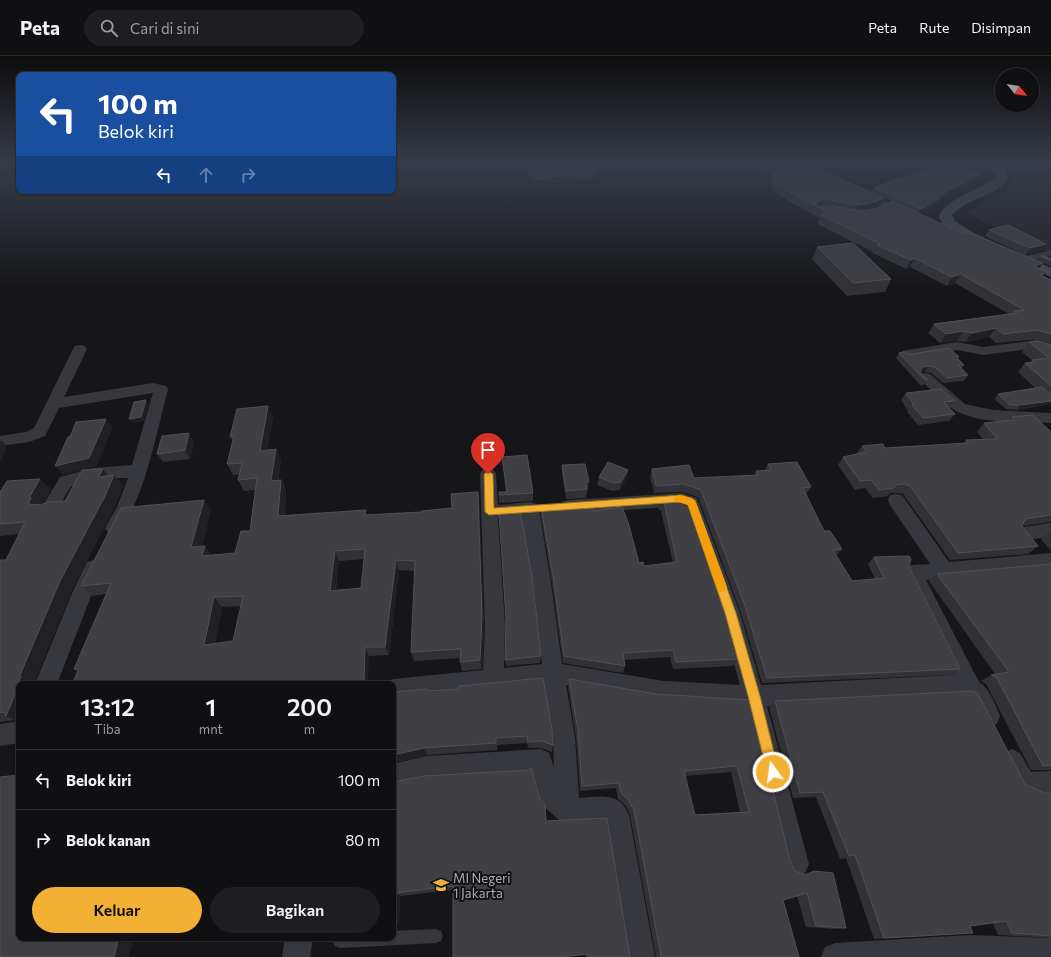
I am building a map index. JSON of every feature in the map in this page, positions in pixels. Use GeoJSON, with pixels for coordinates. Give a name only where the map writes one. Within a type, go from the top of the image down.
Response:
{"type":"FeatureCollection","features":[{"type":"Feature","properties":{"kind":"main road"},"geometry":{"type":"LineString","coordinates":[[956,205],[946,214],[946,218],[950,224],[969,236],[1051,273]]}},
{"type":"Feature","properties":{"kind":"street"},"geometry":{"type":"LineString","coordinates":[[880,205],[917,218]]}},
{"type":"Feature","properties":{"kind":"street"},"geometry":{"type":"LineString","coordinates":[[938,228],[951,233],[969,236]]}},
{"type":"Feature","properties":{"kind":"street"},"geometry":{"type":"LineString","coordinates":[[1022,260],[1051,253]]}},
{"type":"Feature","properties":{"kind":"street"},"geometry":{"type":"LineString","coordinates":[[908,354],[957,346],[983,351],[1030,345],[1051,351]]}},
{"type":"Feature","properties":{"kind":"street"},"geometry":{"type":"LineString","coordinates":[[0,441],[29,437],[38,434],[42,430],[53,404],[80,350]]}},
{"type":"Feature","properties":{"kind":"street"},"geometry":{"type":"LineString","coordinates":[[925,377],[960,407],[968,410],[990,415],[1051,418]]}},
{"type":"Feature","properties":{"kind":"street"},"geometry":{"type":"LineString","coordinates":[[47,681],[83,591],[125,507],[139,472],[162,391],[160,388],[153,388],[53,404]]}},
{"type":"Feature","properties":{"kind":"street"},"geometry":{"type":"LineString","coordinates":[[51,508],[66,481],[85,476],[139,472]]}},
{"type":"Feature","properties":{"kind":"street"},"geometry":{"type":"LineString","coordinates":[[488,474],[495,626],[493,678]]}},
{"type":"Feature","properties":{"kind":"street"},"geometry":{"type":"LineString","coordinates":[[489,512],[682,499],[692,503],[730,613],[754,696],[796,864]]}},
{"type":"Feature","properties":{"kind":"street"},"geometry":{"type":"LineString","coordinates":[[896,500],[942,567],[948,570]]}},
{"type":"Feature","properties":{"kind":"street"},"geometry":{"type":"LineString","coordinates":[[544,508],[530,516],[542,583],[553,673],[564,743],[568,811]]}},
{"type":"Feature","properties":{"kind":"street"},"geometry":{"type":"LineString","coordinates":[[1049,562],[1023,533],[1051,530]]}},
{"type":"Feature","properties":{"kind":"street"},"geometry":{"type":"LineString","coordinates":[[971,688],[913,573],[1049,562]]}},
{"type":"Feature","properties":{"kind":"street"},"geometry":{"type":"LineString","coordinates":[[396,689],[553,673],[664,691],[754,696],[956,685],[971,688],[977,692],[1024,782],[1036,784],[1051,783]]}},
{"type":"Feature","properties":{"kind":"street"},"geometry":{"type":"LineString","coordinates":[[0,735],[16,732]]}},
{"type":"Feature","properties":{"kind":"street"},"geometry":{"type":"LineString","coordinates":[[396,775],[427,768],[541,761],[549,796],[568,811],[610,809],[617,815],[641,957]]}},
{"type":"Feature","properties":{"kind":"street"},"geometry":{"type":"LineString","coordinates":[[296,957],[299,941]]}},
{"type":"Feature","properties":{"kind":"street"},"geometry":{"type":"LineString","coordinates":[[835,957],[971,948],[1051,952]]}},
{"type":"Feature","properties":{"kind":"lane"},"geometry":{"type":"LineString","coordinates":[[396,938],[436,936]]}},
{"type":"Feature","properties":{"kind":"shaded area"},"geometry":{"type":"Polygon","coordinates":[[[980,205],[1051,205],[1051,250],[1047,252],[965,213],[980,205]]]}},
{"type":"Feature","properties":{"kind":"building"},"geometry":{"type":"Polygon","coordinates":[[[884,205],[901,205],[964,234],[970,233],[1043,263],[1034,266],[1047,272],[1040,275],[1051,280],[1051,334],[1037,330],[1003,334],[996,328],[972,333],[963,331],[946,334],[934,324],[1017,313],[1014,311],[1024,310],[961,274],[952,277],[915,258],[911,260],[877,245],[880,244],[821,215],[828,212],[818,207],[831,206],[860,211],[876,209],[884,205]]]}},
{"type":"Feature","properties":{"kind":"building"},"geometry":{"type":"Polygon","coordinates":[[[913,205],[928,205],[921,209],[913,205]]]}},
{"type":"Feature","properties":{"kind":"building"},"geometry":{"type":"Polygon","coordinates":[[[1008,225],[1046,244],[1030,248],[989,230],[1008,225]]]}},
{"type":"Feature","properties":{"kind":"building"},"geometry":{"type":"Polygon","coordinates":[[[853,243],[891,279],[853,283],[817,247],[853,243]]]}},
{"type":"Feature","properties":{"kind":"building"},"geometry":{"type":"Polygon","coordinates":[[[1041,256],[1051,259],[1051,261],[1041,256]]]}},
{"type":"Feature","properties":{"kind":"building"},"geometry":{"type":"Polygon","coordinates":[[[1037,341],[1051,345],[1051,386],[1025,363],[1035,362],[1032,360],[1049,358],[1029,342],[1037,341]]]}},
{"type":"Feature","properties":{"kind":"building"},"geometry":{"type":"Polygon","coordinates":[[[949,348],[959,357],[956,357],[964,365],[958,365],[968,375],[947,378],[935,367],[928,366],[923,367],[920,371],[928,380],[925,380],[899,353],[904,351],[912,354],[949,348]]]}},
{"type":"Feature","properties":{"kind":"building"},"geometry":{"type":"Polygon","coordinates":[[[1042,387],[1051,395],[1051,401],[1010,405],[998,394],[1042,387]]]}},
{"type":"Feature","properties":{"kind":"building"},"geometry":{"type":"Polygon","coordinates":[[[941,389],[955,401],[944,402],[955,414],[923,418],[912,405],[914,405],[906,393],[941,389]]]}},
{"type":"Feature","properties":{"kind":"building"},"geometry":{"type":"Polygon","coordinates":[[[146,400],[141,417],[129,419],[134,402],[146,400]]]}},
{"type":"Feature","properties":{"kind":"building"},"geometry":{"type":"Polygon","coordinates":[[[268,406],[260,451],[276,449],[271,481],[281,480],[278,516],[366,510],[365,515],[421,512],[452,508],[451,494],[478,492],[482,617],[480,660],[460,662],[461,649],[411,652],[415,561],[396,560],[385,647],[365,647],[364,681],[73,681],[79,669],[74,669],[111,583],[81,586],[121,508],[204,500],[191,547],[205,546],[202,556],[235,553],[241,531],[250,531],[257,478],[238,480],[242,463],[227,464],[234,436],[230,437],[237,409],[268,406]],[[365,549],[335,551],[330,591],[361,588],[365,549]],[[243,596],[214,597],[204,645],[233,641],[243,596]]]}},
{"type":"Feature","properties":{"kind":"building"},"geometry":{"type":"Polygon","coordinates":[[[1033,415],[1051,432],[1051,515],[1025,519],[1022,526],[1038,546],[958,553],[910,486],[902,484],[896,485],[894,488],[879,490],[871,480],[860,481],[843,457],[867,452],[862,446],[883,444],[885,448],[968,443],[966,440],[997,439],[984,423],[1014,420],[1012,417],[1033,415]]]}},
{"type":"Feature","properties":{"kind":"building"},"geometry":{"type":"Polygon","coordinates":[[[106,419],[89,458],[55,466],[76,422],[106,419]]]}},
{"type":"Feature","properties":{"kind":"building"},"geometry":{"type":"Polygon","coordinates":[[[189,433],[185,450],[157,454],[162,436],[189,433]]]}},
{"type":"Feature","properties":{"kind":"building"},"geometry":{"type":"Polygon","coordinates":[[[527,455],[533,493],[499,495],[499,492],[507,492],[502,457],[527,455]]]}},
{"type":"Feature","properties":{"kind":"building"},"geometry":{"type":"Polygon","coordinates":[[[608,462],[628,470],[621,482],[613,483],[599,477],[608,462]]]}},
{"type":"Feature","properties":{"kind":"building"},"geometry":{"type":"Polygon","coordinates":[[[797,462],[811,487],[803,488],[824,531],[830,531],[842,549],[833,550],[852,581],[884,578],[874,557],[909,556],[911,559],[909,567],[960,669],[767,678],[745,606],[701,490],[684,484],[656,486],[652,469],[689,465],[694,478],[758,475],[756,471],[771,470],[768,464],[797,462]]]}},
{"type":"Feature","properties":{"kind":"building"},"geometry":{"type":"Polygon","coordinates":[[[585,464],[589,482],[585,482],[587,489],[566,491],[562,465],[585,464]]]}},
{"type":"Feature","properties":{"kind":"building"},"geometry":{"type":"Polygon","coordinates":[[[103,469],[98,477],[114,475],[105,496],[60,581],[20,675],[21,677],[19,681],[16,681],[16,692],[6,716],[4,712],[0,713],[0,560],[6,560],[25,522],[0,524],[0,492],[7,481],[40,479],[30,496],[31,499],[28,504],[41,505],[48,502],[65,501],[82,470],[103,469]]]}},
{"type":"Feature","properties":{"kind":"building"},"geometry":{"type":"Polygon","coordinates":[[[661,500],[686,500],[723,606],[738,659],[676,662],[673,650],[623,653],[625,666],[564,656],[553,575],[541,508],[591,505],[593,511],[622,507],[628,522],[639,563],[643,562],[644,566],[677,562],[664,502],[661,500]]]}},
{"type":"Feature","properties":{"kind":"building"},"geometry":{"type":"Polygon","coordinates":[[[520,510],[532,576],[541,656],[505,660],[506,619],[499,512],[520,510]]]}},
{"type":"Feature","properties":{"kind":"building"},"geometry":{"type":"Polygon","coordinates":[[[1051,564],[1051,765],[1043,766],[997,678],[991,675],[1009,672],[937,574],[1051,564]]]}},
{"type":"Feature","properties":{"kind":"building"},"geometry":{"type":"Polygon","coordinates":[[[543,678],[552,730],[553,745],[541,741],[528,742],[527,736],[496,738],[496,743],[424,748],[396,754],[396,692],[427,689],[427,691],[459,689],[459,686],[543,678]]]}},
{"type":"Feature","properties":{"kind":"building"},"geometry":{"type":"Polygon","coordinates":[[[569,679],[656,694],[751,700],[790,861],[795,871],[805,875],[814,871],[833,873],[846,928],[816,926],[807,893],[783,900],[799,957],[661,957],[634,810],[629,801],[621,793],[619,783],[582,786],[578,730],[569,679]],[[737,766],[684,771],[695,815],[749,812],[737,766]]]}},
{"type":"Feature","properties":{"kind":"building"},"geometry":{"type":"Polygon","coordinates":[[[973,691],[978,694],[1025,784],[1044,793],[1051,793],[1051,936],[1012,933],[1006,921],[970,926],[973,933],[884,938],[855,855],[849,856],[823,792],[800,793],[775,701],[973,691]]]}},
{"type":"Feature","properties":{"kind":"building","name":"MI Negeri 1 Jakarta"},"geometry":{"type":"Polygon","coordinates":[[[531,768],[540,799],[545,804],[546,821],[607,818],[630,957],[588,957],[588,954],[561,957],[453,957],[453,886],[396,893],[396,781],[424,776],[530,770],[531,768]]]}},
{"type":"Feature","properties":{"kind":"building"},"geometry":{"type":"Polygon","coordinates":[[[16,775],[16,941],[118,941],[114,957],[0,957],[0,777],[16,775]]]}},
{"type":"Feature","properties":{"kind":"slow traffic"},"geometry":{"type":"LineString","coordinates":[[678,499],[692,503],[721,587]]}},
{"type":"Feature","properties":{"kind":"place","name":"MI Negeri 1 Jakarta"},"geometry":{"type":"Point","coordinates":[441,885]}},
{"type":"Feature","properties":{"kind":"route"},"geometry":{"type":"LineString","coordinates":[[488,474],[489,512],[682,499],[692,503],[730,613],[754,696],[773,772]]}}]}
